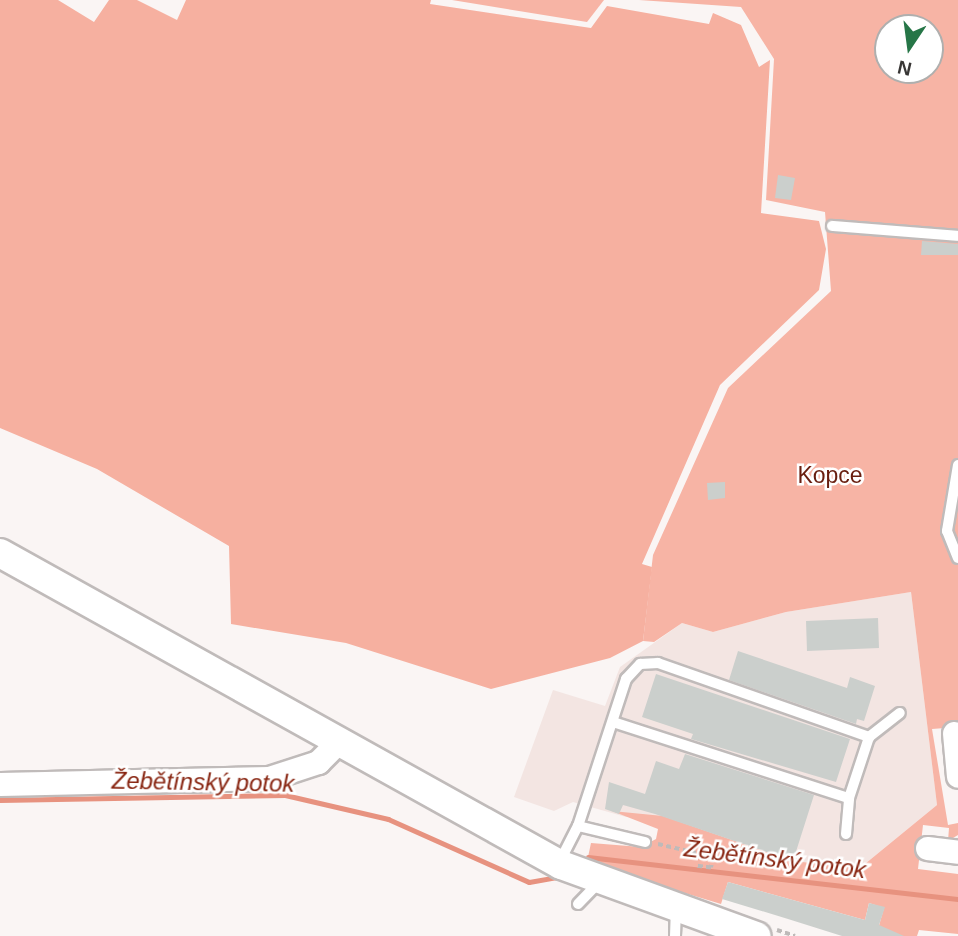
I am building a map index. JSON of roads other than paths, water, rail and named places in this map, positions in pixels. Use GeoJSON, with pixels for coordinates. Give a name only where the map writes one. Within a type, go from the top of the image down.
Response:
{"type":"FeatureCollection","features":[{"type":"Feature","properties":{"kind":"street"},"geometry":{"type":"LineString","coordinates":[[0,553],[574,871],[678,920],[756,936]]}},
{"type":"Feature","properties":{"kind":"street"},"geometry":{"type":"LineString","coordinates":[[954,733],[958,776]]}},
{"type":"Feature","properties":{"kind":"street"},"geometry":{"type":"LineString","coordinates":[[0,784],[269,778],[318,762],[340,740]]}},
{"type":"Feature","properties":{"kind":"street"},"geometry":{"type":"LineString","coordinates":[[927,848],[958,852]]}},
{"type":"Feature","properties":{"kind":"lane"},"geometry":{"type":"LineString","coordinates":[[832,226],[958,236]]}},
{"type":"Feature","properties":{"kind":"lane"},"geometry":{"type":"LineString","coordinates":[[958,465],[947,531],[958,558]]}},
{"type":"Feature","properties":{"kind":"lane"},"geometry":{"type":"LineString","coordinates":[[578,904],[574,871],[578,826],[626,679],[640,664],[658,663],[869,737]]}},
{"type":"Feature","properties":{"kind":"lane"},"geometry":{"type":"LineString","coordinates":[[846,834],[849,798],[869,737],[900,713]]}},
{"type":"Feature","properties":{"kind":"lane"},"geometry":{"type":"LineString","coordinates":[[613,722],[849,798]]}},
{"type":"Feature","properties":{"kind":"lane"},"geometry":{"type":"LineString","coordinates":[[578,826],[645,842]]}},
{"type":"Feature","properties":{"kind":"waterway","name":"Žebětínský potok"},"geometry":{"type":"LineString","coordinates":[[0,800],[285,795],[388,819],[529,882],[557,877]]}},
{"type":"Feature","properties":{"kind":"waterway","name":"Žebětínský potok"},"geometry":{"type":"LineString","coordinates":[[588,857],[958,899]]}},
{"type":"Feature","properties":{"kind":"park label","name":"Kopce"},"geometry":{"type":"Point","coordinates":[830,475]}}]}
